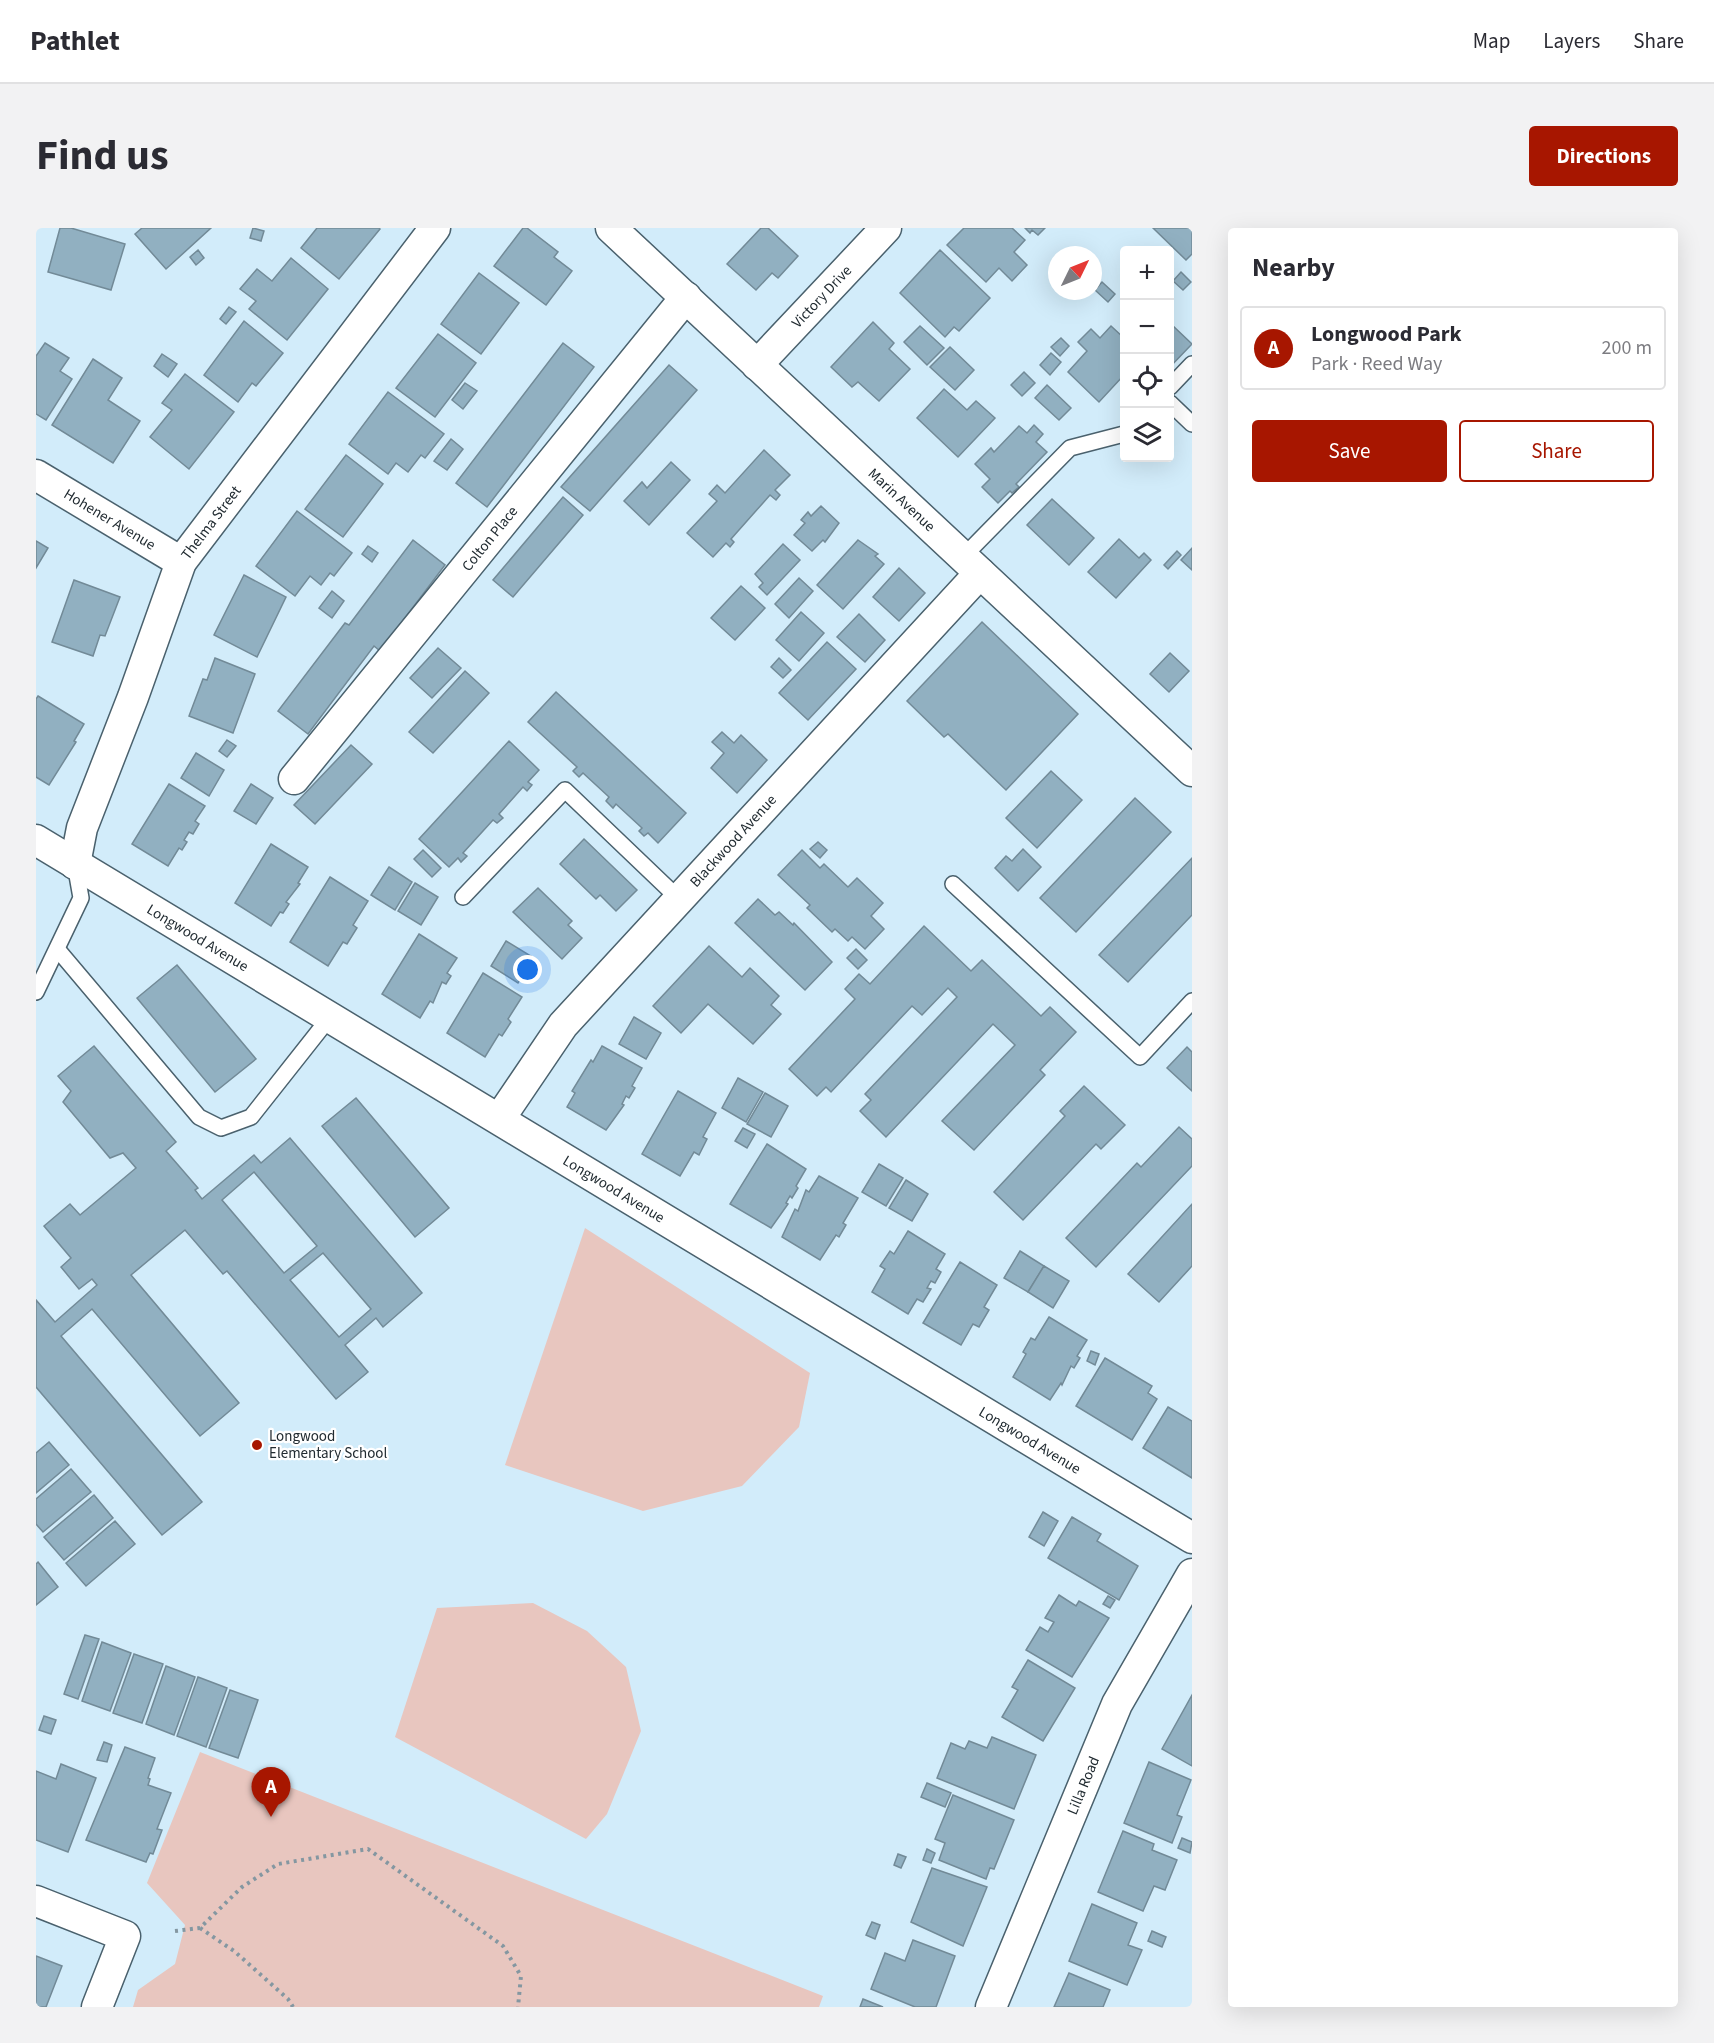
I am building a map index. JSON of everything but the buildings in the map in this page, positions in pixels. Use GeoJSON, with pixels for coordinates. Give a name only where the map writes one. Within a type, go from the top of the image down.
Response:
{"type":"FeatureCollection","features":[{"type":"Feature","properties":{"kind":"street","name":"Thelma Street"},"geometry":{"type":"LineString","coordinates":[[75,864],[82,828],[134,697],[181,562],[435,228]]}},
{"type":"Feature","properties":{"kind":"street","name":"Marin Avenue"},"geometry":{"type":"LineString","coordinates":[[611,228],[1192,771]]}},
{"type":"Feature","properties":{"kind":"street","name":"Victory Drive"},"geometry":{"type":"LineString","coordinates":[[757,365],[886,228]]}},
{"type":"Feature","properties":{"kind":"street","name":"Colton Place"},"geometry":{"type":"LineString","coordinates":[[294,779],[686,297]]}},
{"type":"Feature","properties":{"kind":"street","name":"Hohener Avenue"},"geometry":{"type":"LineString","coordinates":[[36,476],[181,562]]}},
{"type":"Feature","properties":{"kind":"street","name":"Blackwood Avenue"},"geometry":{"type":"LineString","coordinates":[[500,1118],[563,1025],[680,898],[971,565]]}},
{"type":"Feature","properties":{"kind":"street","name":"Longwood Avenue"},"geometry":{"type":"LineString","coordinates":[[36,840],[500,1118],[1192,1538]]}},
{"type":"Feature","properties":{"kind":"street","name":"Lilla Road"},"geometry":{"type":"LineString","coordinates":[[991,2007],[1117,1704],[1192,1574]]}},
{"type":"Feature","properties":{"kind":"street"},"geometry":{"type":"LineString","coordinates":[[36,1901],[125,1936],[97,2007]]}},
{"type":"Feature","properties":{"kind":"lane"},"geometry":{"type":"LineString","coordinates":[[1174,383],[1192,364]]}},
{"type":"Feature","properties":{"kind":"lane"},"geometry":{"type":"LineString","coordinates":[[1174,407],[1192,424]]}},
{"type":"Feature","properties":{"kind":"lane"},"geometry":{"type":"LineString","coordinates":[[971,565],[1070,448],[1120,435]]}},
{"type":"Feature","properties":{"kind":"lane"},"geometry":{"type":"LineString","coordinates":[[463,897],[565,790],[680,898]]}},
{"type":"Feature","properties":{"kind":"lane"},"geometry":{"type":"LineString","coordinates":[[36,992],[81,898],[75,864]]}},
{"type":"Feature","properties":{"kind":"lane"},"geometry":{"type":"LineString","coordinates":[[953,884],[1140,1057],[1192,1001]]}},
{"type":"Feature","properties":{"kind":"lane"},"geometry":{"type":"LineString","coordinates":[[58,950],[199,1117],[221,1128],[251,1117],[330,1017]]}},
{"type":"Feature","properties":{"kind":"path"},"geometry":{"type":"LineString","coordinates":[[175,1931],[200,1928],[242,1887],[278,1864],[368,1849],[503,1947],[521,1976],[518,2007]]}},
{"type":"Feature","properties":{"kind":"path"},"geometry":{"type":"LineString","coordinates":[[200,1928],[234,1951],[288,1999],[293,2007]]}},
{"type":"Feature","properties":{"kind":"shaded area"},"geometry":{"type":"Polygon","coordinates":[[[585,1228],[810,1373],[799,1427],[742,1486],[643,1511],[505,1465],[585,1228]]]}},
{"type":"Feature","properties":{"kind":"shaded area"},"geometry":{"type":"Polygon","coordinates":[[[533,1603],[587,1631],[626,1667],[641,1731],[607,1814],[586,1839],[395,1737],[437,1608],[533,1603]]]}},
{"type":"Feature","properties":{"kind":"shaded area"},"geometry":{"type":"Polygon","coordinates":[[[200,1752],[823,1996],[819,2007],[133,2007],[138,1990],[175,1964],[185,1925],[147,1883],[200,1752]]]}},
{"type":"Feature","properties":{"kind":"place","name":"Longwood Elementary School"},"geometry":{"type":"Point","coordinates":[257,1445]}},
{"type":"Feature","properties":{"kind":"place","name":"Longwood Park"},"geometry":{"type":"Point","coordinates":[271,1817]}}]}
